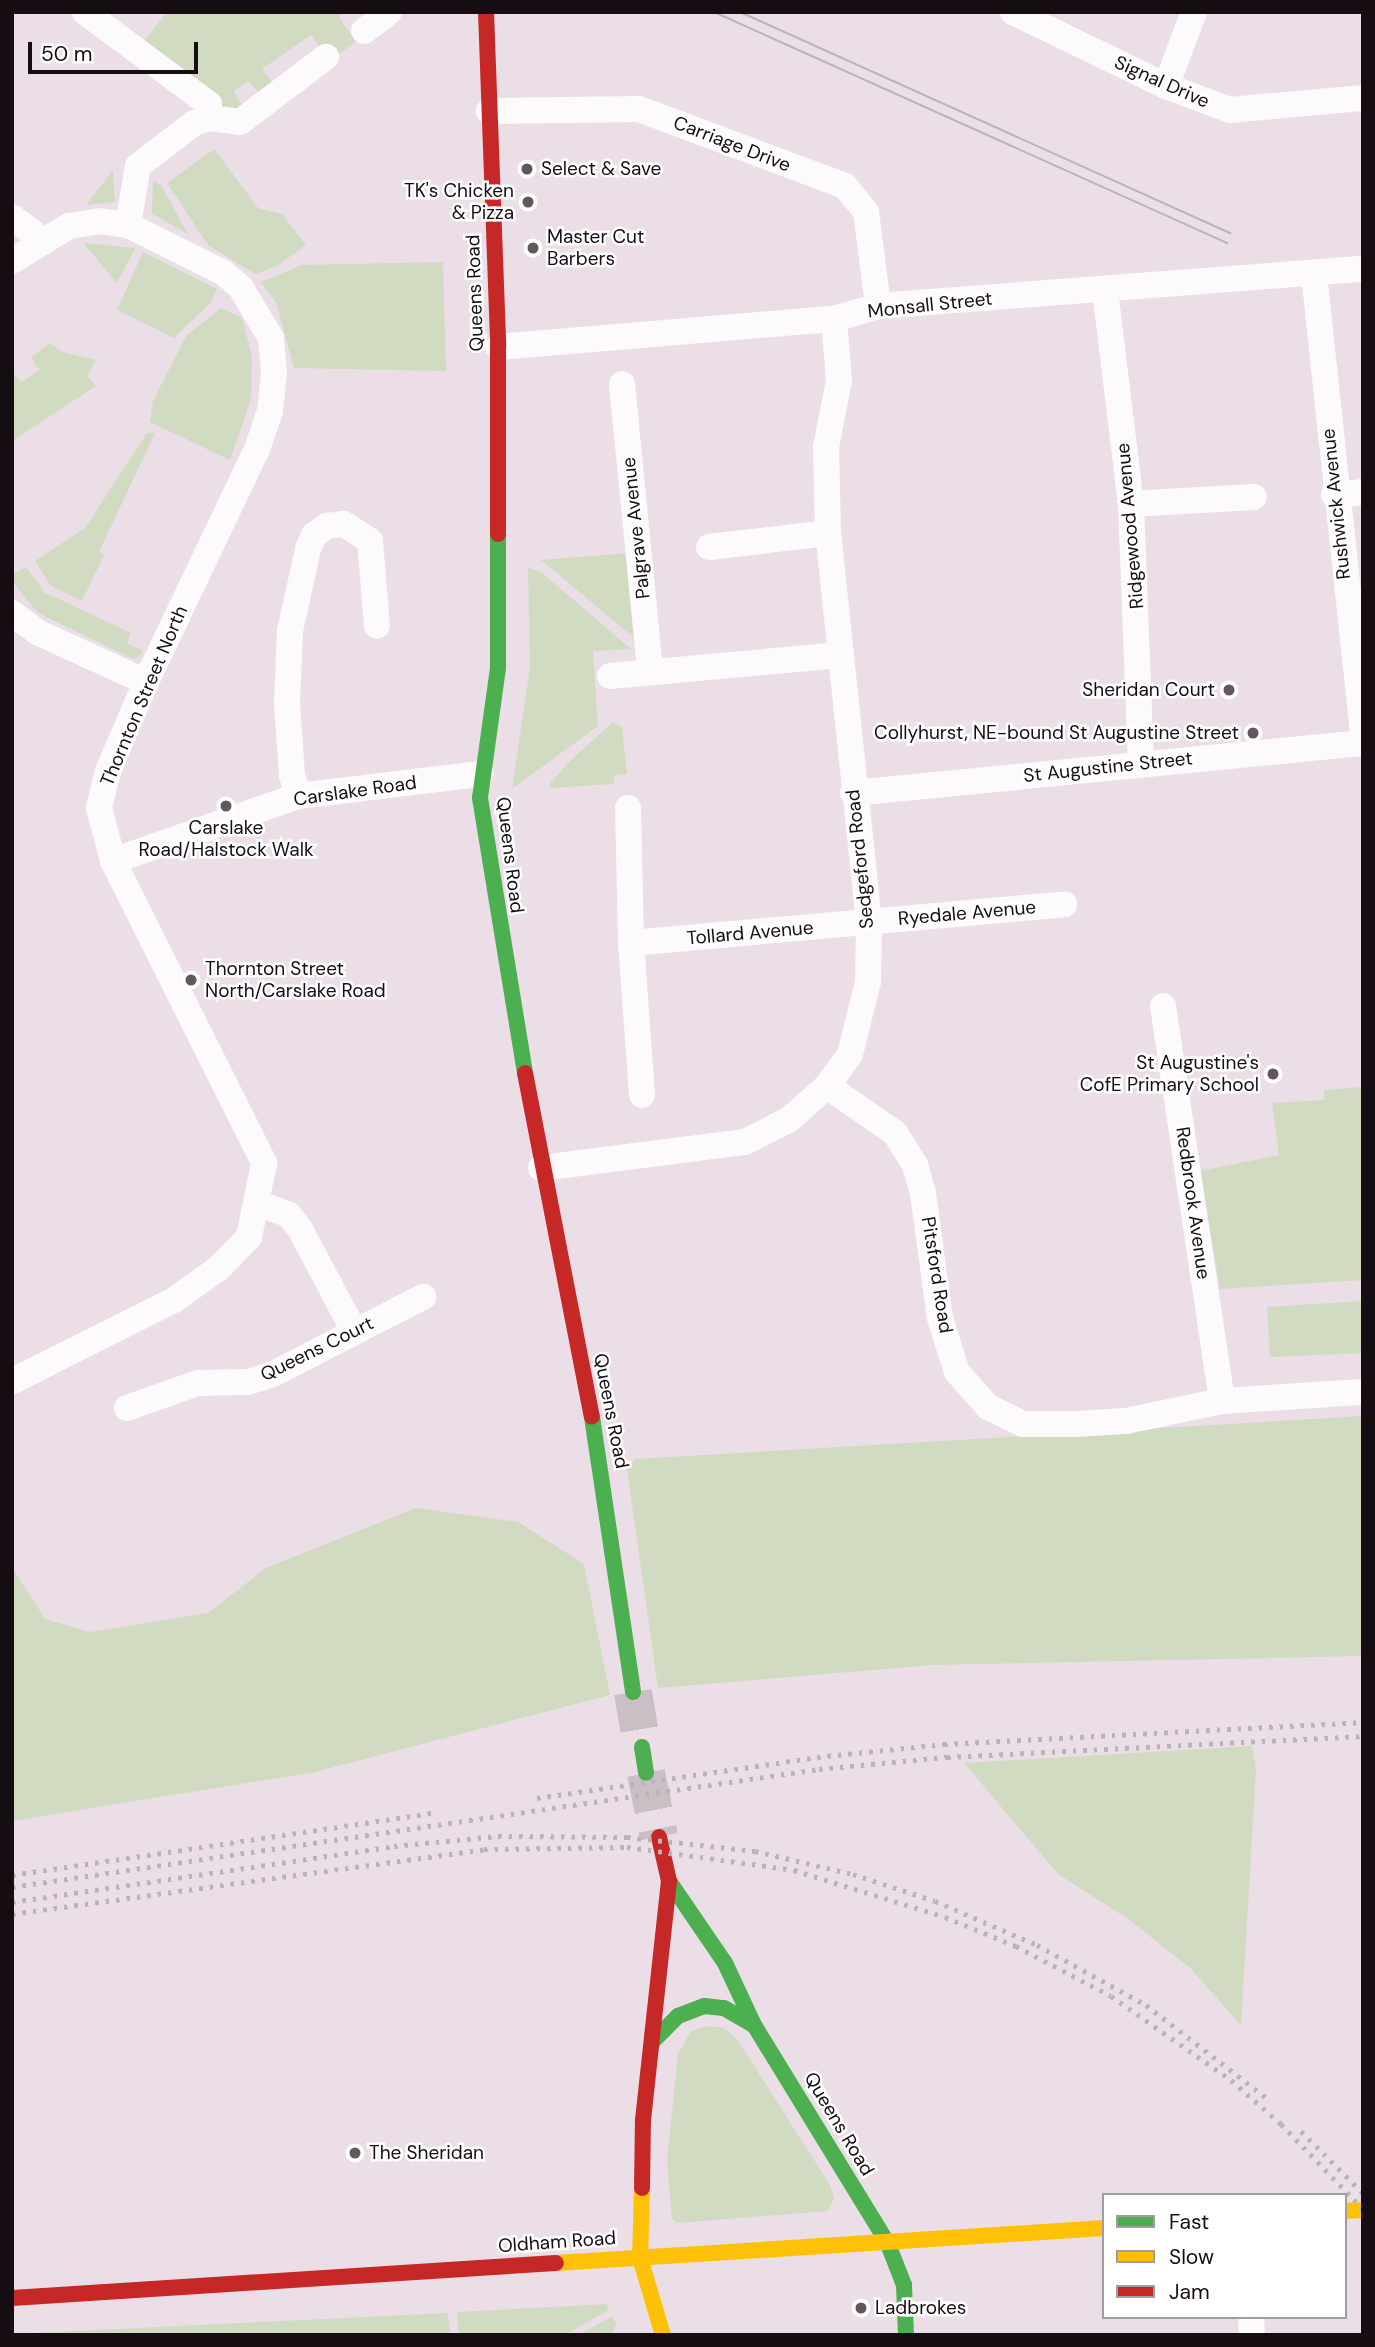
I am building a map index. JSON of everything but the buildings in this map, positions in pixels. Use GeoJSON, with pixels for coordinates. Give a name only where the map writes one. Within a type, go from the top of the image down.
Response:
{"type":"FeatureCollection","features":[{"type":"Feature","properties":{"kind":"highway","name":"Queens Road"},"geometry":{"type":"LineString","coordinates":[[486,12],[498,347],[498,668],[481,774],[490,881],[541,1168],[600,1458],[633,1692]]}},
{"type":"Feature","properties":{"kind":"highway"},"geometry":{"type":"LineString","coordinates":[[642,1748],[646,1773]]}},
{"type":"Feature","properties":{"kind":"highway","name":"Queens Road"},"geometry":{"type":"LineString","coordinates":[[659,1837],[669,1881],[654,2040],[643,2120],[640,2258],[663,2335]]}},
{"type":"Feature","properties":{"kind":"highway","name":"Queens Road"},"geometry":{"type":"LineString","coordinates":[[669,1881],[725,1964],[754,2025],[888,2244],[904,2285],[906,2335]]}},
{"type":"Feature","properties":{"kind":"highway","name":"Queens Road"},"geometry":{"type":"LineString","coordinates":[[654,2040],[678,2016],[704,2006],[724,2008],[754,2025]]}},
{"type":"Feature","properties":{"kind":"highway","name":"Oldham Road"},"geometry":{"type":"LineString","coordinates":[[12,2298],[888,2244],[1102,2228]]}},
{"type":"Feature","properties":{"kind":"street"},"geometry":{"type":"LineString","coordinates":[[85,12],[209,104],[208,118]]}},
{"type":"Feature","properties":{"kind":"street"},"geometry":{"type":"LineString","coordinates":[[364,31],[389,12]]}},
{"type":"Feature","properties":{"kind":"street","name":"Signal Drive"},"geometry":{"type":"LineString","coordinates":[[1013,12],[1166,86],[1230,110],[1363,98]]}},
{"type":"Feature","properties":{"kind":"street"},"geometry":{"type":"LineString","coordinates":[[1166,86],[1194,12]]}},
{"type":"Feature","properties":{"kind":"street"},"geometry":{"type":"LineString","coordinates":[[128,225],[138,166],[194,123],[208,118],[240,122],[326,57]]}},
{"type":"Feature","properties":{"kind":"street","name":"Carriage Drive"},"geometry":{"type":"LineString","coordinates":[[489,111],[639,109],[845,186],[866,212],[878,306]]}},
{"type":"Feature","properties":{"kind":"street"},"geometry":{"type":"LineString","coordinates":[[12,217],[42,240]]}},
{"type":"Feature","properties":{"kind":"street","name":"Thornton Street North"},"geometry":{"type":"LineString","coordinates":[[12,261],[42,240],[69,226],[99,221],[128,225],[224,273],[242,288],[271,338],[274,373],[270,411],[257,449],[146,682],[108,771],[99,808],[113,862],[264,1163],[249,1237],[197,1284],[142,1317],[12,1381]]}},
{"type":"Feature","properties":{"kind":"street","name":"Monsall Street"},"geometry":{"type":"LineString","coordinates":[[498,347],[834,319],[878,306],[1363,269]]}},
{"type":"Feature","properties":{"kind":"street","name":"Rushwick Avenue"},"geometry":{"type":"LineString","coordinates":[[1314,274],[1334,495],[1363,733]]}},
{"type":"Feature","properties":{"kind":"street","name":"Ridgewood Avenue"},"geometry":{"type":"LineString","coordinates":[[1105,290],[1130,503],[1141,764]]}},
{"type":"Feature","properties":{"kind":"street","name":"Sedgeford Road"},"geometry":{"type":"LineString","coordinates":[[541,1168],[745,1142],[790,1119],[827,1086],[850,1054],[868,982],[869,922],[853,793],[828,533],[826,447],[839,380],[834,319]]}},
{"type":"Feature","properties":{"kind":"street","name":"Palgrave Avenue"},"geometry":{"type":"LineString","coordinates":[[622,384],[650,671]]}},
{"type":"Feature","properties":{"kind":"street"},"geometry":{"type":"LineString","coordinates":[[1334,495],[1363,492]]}},
{"type":"Feature","properties":{"kind":"street"},"geometry":{"type":"LineString","coordinates":[[1130,503],[1254,497]]}},
{"type":"Feature","properties":{"kind":"street"},"geometry":{"type":"LineString","coordinates":[[298,796],[292,775],[286,703],[289,631],[308,549],[314,535],[327,526],[344,524],[370,541],[377,626]]}},
{"type":"Feature","properties":{"kind":"street"},"geometry":{"type":"LineString","coordinates":[[709,547],[828,533]]}},
{"type":"Feature","properties":{"kind":"street"},"geometry":{"type":"LineString","coordinates":[[12,613],[37,632],[146,682]]}},
{"type":"Feature","properties":{"kind":"street"},"geometry":{"type":"LineString","coordinates":[[610,676],[840,655]]}},
{"type":"Feature","properties":{"kind":"street","name":"St Augustine Street"},"geometry":{"type":"LineString","coordinates":[[853,793],[1363,743]]}},
{"type":"Feature","properties":{"kind":"street","name":"Carslake Road"},"geometry":{"type":"LineString","coordinates":[[113,862],[298,796],[481,774]]}},
{"type":"Feature","properties":{"kind":"street"},"geometry":{"type":"LineString","coordinates":[[628,808],[631,943],[642,1095]]}},
{"type":"Feature","properties":{"kind":"street","name":"Ryedale Avenue"},"geometry":{"type":"LineString","coordinates":[[869,922],[1064,904]]}},
{"type":"Feature","properties":{"kind":"street","name":"Tollard Avenue"},"geometry":{"type":"LineString","coordinates":[[631,943],[869,922]]}},
{"type":"Feature","properties":{"kind":"street","name":"Redbrook Avenue"},"geometry":{"type":"LineString","coordinates":[[1163,1006],[1222,1401]]}},
{"type":"Feature","properties":{"kind":"street","name":"Pitsford Road"},"geometry":{"type":"LineString","coordinates":[[827,1086],[895,1133],[915,1165],[923,1193],[940,1318],[957,1372],[988,1407],[1023,1424],[1076,1424],[1126,1421],[1222,1401],[1363,1392]]}},
{"type":"Feature","properties":{"kind":"street"},"geometry":{"type":"LineString","coordinates":[[257,1203],[288,1214],[300,1229],[354,1331]]}},
{"type":"Feature","properties":{"kind":"street","name":"Queens Court"},"geometry":{"type":"LineString","coordinates":[[127,1408],[198,1384],[248,1382],[273,1374],[423,1297]]}},
{"type":"Feature","properties":{"kind":"green space"},"geometry":{"type":"Polygon","coordinates":[[[167,12],[343,12],[339,18],[356,41],[330,61],[311,35],[262,69],[274,85],[259,93],[248,81],[234,91],[241,105],[228,114],[140,46],[167,12]]]}},
{"type":"Feature","properties":{"kind":"green space"},"geometry":{"type":"Polygon","coordinates":[[[214,149],[258,208],[282,214],[306,245],[277,266],[255,274],[208,245],[167,183],[214,149]]]}},
{"type":"Feature","properties":{"kind":"green space"},"geometry":{"type":"Polygon","coordinates":[[[113,170],[115,202],[86,205],[113,170]]]}},
{"type":"Feature","properties":{"kind":"green space"},"geometry":{"type":"Polygon","coordinates":[[[153,181],[161,185],[188,234],[152,214],[153,181]]]}},
{"type":"Feature","properties":{"kind":"green space"},"geometry":{"type":"Polygon","coordinates":[[[83,243],[135,248],[117,283],[83,243]]]}},
{"type":"Feature","properties":{"kind":"green space"},"geometry":{"type":"Polygon","coordinates":[[[143,252],[217,289],[211,302],[174,338],[117,310],[143,252]]]}},
{"type":"Feature","properties":{"kind":"green space"},"geometry":{"type":"Polygon","coordinates":[[[443,262],[446,371],[294,368],[276,302],[261,282],[302,265],[443,262]]]}},
{"type":"Feature","properties":{"kind":"green space"},"geometry":{"type":"Polygon","coordinates":[[[221,308],[242,318],[252,357],[251,399],[230,460],[150,422],[153,401],[186,336],[221,308]]]}},
{"type":"Feature","properties":{"kind":"green space"},"geometry":{"type":"Polygon","coordinates":[[[50,343],[62,352],[96,360],[87,376],[96,386],[12,441],[12,372],[22,382],[39,370],[31,357],[50,343]]]}},
{"type":"Feature","properties":{"kind":"green space"},"geometry":{"type":"Polygon","coordinates":[[[147,433],[155,433],[99,552],[104,555],[82,601],[51,586],[35,561],[85,528],[147,433]]]}},
{"type":"Feature","properties":{"kind":"green space"},"geometry":{"type":"Polygon","coordinates":[[[629,553],[638,641],[541,560],[629,553]]]}},
{"type":"Feature","properties":{"kind":"green space"},"geometry":{"type":"Polygon","coordinates":[[[26,567],[44,592],[131,633],[127,643],[143,651],[139,657],[133,659],[38,613],[12,581],[12,575],[26,567]]]}},
{"type":"Feature","properties":{"kind":"green space"},"geometry":{"type":"Polygon","coordinates":[[[528,567],[542,573],[631,649],[593,651],[598,726],[512,789],[530,667],[528,567]]]}},
{"type":"Feature","properties":{"kind":"green space"},"geometry":{"type":"Polygon","coordinates":[[[613,722],[622,728],[627,774],[614,775],[614,784],[551,788],[550,783],[571,760],[613,722]]]}},
{"type":"Feature","properties":{"kind":"green space"},"geometry":{"type":"Polygon","coordinates":[[[1363,1087],[1363,1280],[1220,1289],[1200,1171],[1279,1155],[1272,1103],[1324,1100],[1324,1090],[1363,1087]]]}},
{"type":"Feature","properties":{"kind":"green space"},"geometry":{"type":"Polygon","coordinates":[[[1363,1301],[1363,1353],[1270,1357],[1267,1307],[1363,1301]]]}},
{"type":"Feature","properties":{"kind":"green space"},"geometry":{"type":"Polygon","coordinates":[[[1363,1416],[1363,1656],[933,1665],[658,1688],[627,1469],[635,1459],[1363,1416]]]}},
{"type":"Feature","properties":{"kind":"green space"},"geometry":{"type":"Polygon","coordinates":[[[416,1508],[518,1522],[584,1564],[610,1695],[315,1772],[12,1821],[12,1567],[45,1619],[90,1632],[208,1613],[266,1568],[416,1508]]]}},
{"type":"Feature","properties":{"kind":"green space"},"geometry":{"type":"Polygon","coordinates":[[[1252,1746],[1256,1769],[1241,2025],[1190,1968],[1128,1919],[1058,1874],[964,1763],[1252,1746]]]}},
{"type":"Feature","properties":{"kind":"green space"},"geometry":{"type":"Polygon","coordinates":[[[707,2026],[724,2028],[737,2039],[830,2185],[834,2198],[828,2211],[677,2223],[672,2219],[667,2160],[678,2054],[691,2031],[707,2026]]]}},
{"type":"Feature","properties":{"kind":"green space"},"geometry":{"type":"Polygon","coordinates":[[[607,2304],[609,2310],[565,2335],[459,2335],[457,2312],[607,2304]]]}},
{"type":"Feature","properties":{"kind":"green space"},"geometry":{"type":"Polygon","coordinates":[[[448,2313],[450,2335],[12,2335],[12,2334],[448,2313]]]}},
{"type":"Feature","properties":{"kind":"green space"},"geometry":{"type":"Polygon","coordinates":[[[611,2317],[617,2323],[611,2335],[579,2335],[611,2317]]]}},
{"type":"Feature","properties":{"kind":"tunnel"},"geometry":{"type":"LineString","coordinates":[[633,1692],[642,1747]]}},
{"type":"Feature","properties":{"kind":"tunnel"},"geometry":{"type":"LineString","coordinates":[[646,1773],[659,1837]]}},
{"type":"Feature","properties":{"kind":"tram line"},"geometry":{"type":"LineString","coordinates":[[714,12],[1227,243]]}},
{"type":"Feature","properties":{"kind":"tram line"},"geometry":{"type":"LineString","coordinates":[[740,12],[1230,233]]}},
{"type":"Feature","properties":{"kind":"railway"},"geometry":{"type":"LineString","coordinates":[[537,1798],[817,1757],[944,1744],[1363,1722]]}},
{"type":"Feature","properties":{"kind":"railway"},"geometry":{"type":"LineString","coordinates":[[12,1887],[819,1769],[947,1757],[1363,1736]]}},
{"type":"Feature","properties":{"kind":"railway"},"geometry":{"type":"LineString","coordinates":[[12,1875],[433,1813]]}},
{"type":"Feature","properties":{"kind":"railway"},"geometry":{"type":"LineString","coordinates":[[12,1902],[394,1846],[498,1836],[627,1837],[755,1851],[853,1874],[935,1901],[1037,1945],[1146,2005],[1268,2099]]}},
{"type":"Feature","properties":{"kind":"railway"},"geometry":{"type":"LineString","coordinates":[[12,1914],[484,1849],[627,1847],[794,1870],[945,1917],[1016,1946],[1111,1996],[1231,2080],[1281,2124],[1363,2209]]}},
{"type":"Feature","properties":{"kind":"railway"},"geometry":{"type":"LineString","coordinates":[[1301,2131],[1363,2193]]}},
{"type":"Feature","properties":{"kind":"traffic: fast"},"geometry":{"type":"LineString","coordinates":[[498,534],[498,668],[480,798],[525,1073]]}},
{"type":"Feature","properties":{"kind":"traffic: fast"},"geometry":{"type":"LineString","coordinates":[[592,1417],[633,1692]]}},
{"type":"Feature","properties":{"kind":"traffic: fast"},"geometry":{"type":"LineString","coordinates":[[642,1747],[646,1773]]}},
{"type":"Feature","properties":{"kind":"traffic: fast"},"geometry":{"type":"LineString","coordinates":[[669,1881],[725,1963],[754,2025],[888,2244],[904,2285],[906,2335]]}},
{"type":"Feature","properties":{"kind":"traffic: fast"},"geometry":{"type":"LineString","coordinates":[[654,2040],[678,2016],[704,2006],[724,2008],[754,2025]]}},
{"type":"Feature","properties":{"kind":"traffic: slow"},"geometry":{"type":"LineString","coordinates":[[642,2188],[640,2258],[663,2335]]}},
{"type":"Feature","properties":{"kind":"traffic: slow"},"geometry":{"type":"LineString","coordinates":[[1347,2211],[1363,2210]]}},
{"type":"Feature","properties":{"kind":"traffic: slow"},"geometry":{"type":"LineString","coordinates":[[556,2263],[1102,2228]]}},
{"type":"Feature","properties":{"kind":"traffic: jam"},"geometry":{"type":"LineString","coordinates":[[486,12],[498,347],[498,534]]}},
{"type":"Feature","properties":{"kind":"traffic: jam"},"geometry":{"type":"LineString","coordinates":[[525,1073],[592,1417]]}},
{"type":"Feature","properties":{"kind":"traffic: jam"},"geometry":{"type":"LineString","coordinates":[[642,2188],[643,2120],[669,1881],[659,1837]]}},
{"type":"Feature","properties":{"kind":"traffic: jam"},"geometry":{"type":"LineString","coordinates":[[12,2298],[556,2263]]}},
{"type":"Feature","properties":{"kind":"place","name":"Select & Save"},"geometry":{"type":"Point","coordinates":[527,169]}},
{"type":"Feature","properties":{"kind":"place","name":"TK's Chicken & Pizza"},"geometry":{"type":"Point","coordinates":[528,202]}},
{"type":"Feature","properties":{"kind":"place","name":"Master Cut Barbers"},"geometry":{"type":"Point","coordinates":[533,248]}},
{"type":"Feature","properties":{"kind":"place","name":"Sheridan Court"},"geometry":{"type":"Point","coordinates":[1229,690]}},
{"type":"Feature","properties":{"kind":"place","name":"Collyhurst, NE-bound St Augustine Street"},"geometry":{"type":"Point","coordinates":[1253,733]}},
{"type":"Feature","properties":{"kind":"place","name":"Carslake Road/Halstock Walk"},"geometry":{"type":"Point","coordinates":[226,806]}},
{"type":"Feature","properties":{"kind":"place","name":"Thornton Street North/Carslake Road"},"geometry":{"type":"Point","coordinates":[191,980]}},
{"type":"Feature","properties":{"kind":"place","name":"St Augustine's CofE Primary School"},"geometry":{"type":"Point","coordinates":[1273,1074]}},
{"type":"Feature","properties":{"kind":"place","name":"The Sheridan"},"geometry":{"type":"Point","coordinates":[355,2153]}},
{"type":"Feature","properties":{"kind":"place","name":"Ladbrokes"},"geometry":{"type":"Point","coordinates":[861,2308]}}]}
